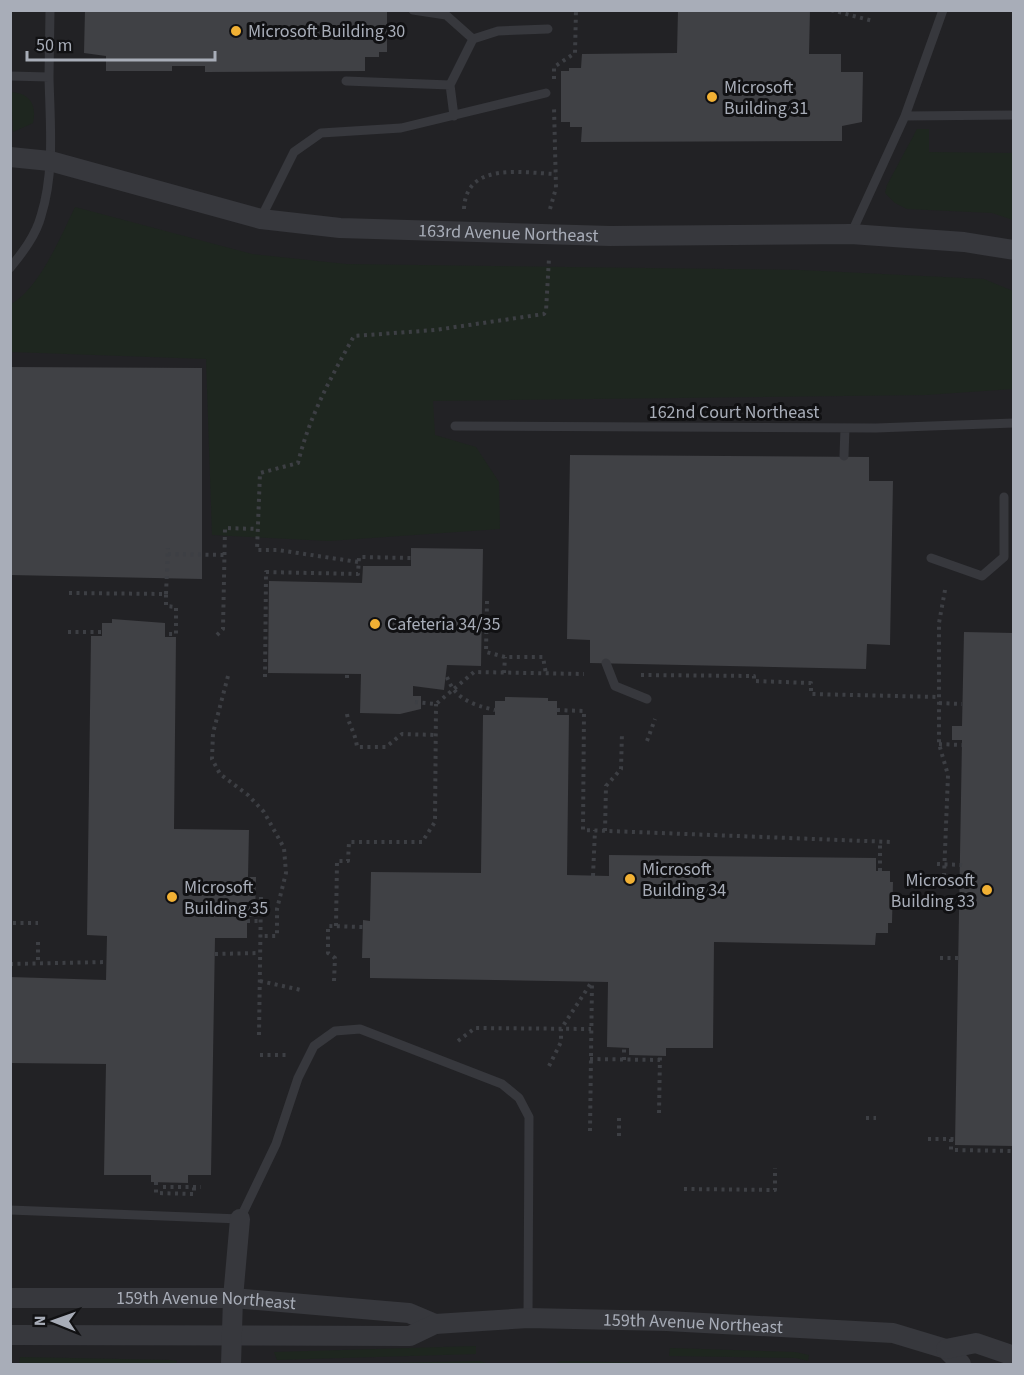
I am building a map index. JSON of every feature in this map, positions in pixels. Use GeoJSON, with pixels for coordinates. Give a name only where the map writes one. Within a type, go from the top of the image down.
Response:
{"type":"FeatureCollection","features":[{"type":"Feature","properties":{"kind":"street","name":"163rd Avenue Northeast"},"geometry":{"type":"LineString","coordinates":[[10,157],[50,161],[261,219],[340,228],[466,233],[738,237],[851,234],[964,242],[1014,250]]}},
{"type":"Feature","properties":{"kind":"street"},"geometry":{"type":"LineString","coordinates":[[231,1365],[233,1298],[240,1219]]}},
{"type":"Feature","properties":{"kind":"street","name":"159th Avenue Northeast"},"geometry":{"type":"LineString","coordinates":[[10,1298],[233,1298],[409,1313],[435,1324]]}},
{"type":"Feature","properties":{"kind":"street","name":"159th Avenue Northeast"},"geometry":{"type":"LineString","coordinates":[[10,1335],[410,1336],[435,1324],[528,1318],[667,1321],[893,1333],[946,1349],[976,1343],[1014,1356]]}},
{"type":"Feature","properties":{"kind":"street"},"geometry":{"type":"LineString","coordinates":[[946,1349],[961,1365]]}},
{"type":"Feature","properties":{"kind":"lane"},"geometry":{"type":"LineString","coordinates":[[10,268],[27,247],[42,216],[50,161],[50,10]]}},
{"type":"Feature","properties":{"kind":"lane"},"geometry":{"type":"LineString","coordinates":[[413,10],[447,15],[473,39]]}},
{"type":"Feature","properties":{"kind":"lane"},"geometry":{"type":"LineString","coordinates":[[851,234],[905,116],[943,10]]}},
{"type":"Feature","properties":{"kind":"lane"},"geometry":{"type":"LineString","coordinates":[[454,116],[450,85],[473,39],[498,31],[548,28]]}},
{"type":"Feature","properties":{"kind":"lane"},"geometry":{"type":"LineString","coordinates":[[10,76],[49,77]]}},
{"type":"Feature","properties":{"kind":"lane"},"geometry":{"type":"LineString","coordinates":[[346,81],[450,85]]}},
{"type":"Feature","properties":{"kind":"lane"},"geometry":{"type":"LineString","coordinates":[[261,219],[294,152],[321,133],[401,128],[546,93]]}},
{"type":"Feature","properties":{"kind":"lane"},"geometry":{"type":"LineString","coordinates":[[905,116],[1014,115]]}},
{"type":"Feature","properties":{"kind":"lane","name":"162nd Court Northeast"},"geometry":{"type":"LineString","coordinates":[[455,426],[845,428],[1014,423]]}},
{"type":"Feature","properties":{"kind":"lane"},"geometry":{"type":"LineString","coordinates":[[844,456],[845,428]]}},
{"type":"Feature","properties":{"kind":"lane"},"geometry":{"type":"LineString","coordinates":[[931,558],[982,576],[1004,557],[1004,497]]}},
{"type":"Feature","properties":{"kind":"lane"},"geometry":{"type":"LineString","coordinates":[[606,663],[615,686],[647,699]]}},
{"type":"Feature","properties":{"kind":"lane"},"geometry":{"type":"LineString","coordinates":[[10,1210],[240,1219],[276,1144],[298,1078],[314,1046],[334,1031],[360,1029],[502,1084],[519,1098],[529,1117],[528,1318]]}},
{"type":"Feature","properties":{"kind":"path"},"geometry":{"type":"LineString","coordinates":[[831,10],[873,21]]}},
{"type":"Feature","properties":{"kind":"path"},"geometry":{"type":"LineString","coordinates":[[464,208],[464,198],[470,185],[482,176],[499,173],[556,174],[550,209]]}},
{"type":"Feature","properties":{"kind":"path"},"geometry":{"type":"LineString","coordinates":[[358,562],[278,550],[257,550],[260,473],[298,463],[306,431],[327,382],[354,336],[435,330],[544,314],[549,258]]}},
{"type":"Feature","properties":{"kind":"path"},"geometry":{"type":"LineString","coordinates":[[217,635],[223,629],[225,528],[258,529]]}},
{"type":"Feature","properties":{"kind":"path"},"geometry":{"type":"LineString","coordinates":[[165,634],[176,634],[176,607],[166,606],[168,548]]}},
{"type":"Feature","properties":{"kind":"path"},"geometry":{"type":"LineString","coordinates":[[168,554],[224,555]]}},
{"type":"Feature","properties":{"kind":"path"},"geometry":{"type":"LineString","coordinates":[[265,677],[266,572],[358,574],[359,557],[411,558]]}},
{"type":"Feature","properties":{"kind":"path"},"geometry":{"type":"LineString","coordinates":[[944,876],[948,775],[939,744],[939,623],[945,590]]}},
{"type":"Feature","properties":{"kind":"path"},"geometry":{"type":"LineString","coordinates":[[69,593],[166,594]]}},
{"type":"Feature","properties":{"kind":"path"},"geometry":{"type":"LineString","coordinates":[[487,601],[486,652],[504,657],[543,657],[546,674]]}},
{"type":"Feature","properties":{"kind":"path"},"geometry":{"type":"LineString","coordinates":[[68,632],[103,632]]}},
{"type":"Feature","properties":{"kind":"path"},"geometry":{"type":"LineString","coordinates":[[504,657],[504,673]]}},
{"type":"Feature","properties":{"kind":"path"},"geometry":{"type":"LineString","coordinates":[[415,702],[436,704],[474,672],[584,674]]}},
{"type":"Feature","properties":{"kind":"path"},"geometry":{"type":"LineString","coordinates":[[641,675],[754,676],[754,681],[811,682],[811,694],[939,697]]}},
{"type":"Feature","properties":{"kind":"path"},"geometry":{"type":"LineString","coordinates":[[228,676],[213,733],[212,759],[220,774],[248,795],[275,828],[284,848],[286,862],[277,909],[277,936],[260,936]]}},
{"type":"Feature","properties":{"kind":"path"},"geometry":{"type":"LineString","coordinates":[[447,677],[452,690],[472,705],[495,710]]}},
{"type":"Feature","properties":{"kind":"path"},"geometry":{"type":"LineString","coordinates":[[939,703],[962,704]]}},
{"type":"Feature","properties":{"kind":"path"},"geometry":{"type":"LineString","coordinates":[[336,926],[337,861],[348,861],[349,842],[422,842],[435,822],[436,704]]}},
{"type":"Feature","properties":{"kind":"path"},"geometry":{"type":"LineString","coordinates":[[557,710],[584,711],[583,830],[891,842]]}},
{"type":"Feature","properties":{"kind":"path"},"geometry":{"type":"LineString","coordinates":[[347,714],[348,722],[355,730],[357,747],[386,747],[402,734],[436,735]]}},
{"type":"Feature","properties":{"kind":"path"},"geometry":{"type":"LineString","coordinates":[[647,741],[655,719]]}},
{"type":"Feature","properties":{"kind":"path"},"geometry":{"type":"LineString","coordinates":[[605,831],[606,786],[621,769],[622,732]]}},
{"type":"Feature","properties":{"kind":"path"},"geometry":{"type":"LineString","coordinates":[[939,744],[962,746]]}},
{"type":"Feature","properties":{"kind":"path"},"geometry":{"type":"LineString","coordinates":[[593,876],[595,830]]}},
{"type":"Feature","properties":{"kind":"path"},"geometry":{"type":"LineString","coordinates":[[880,841],[880,871]]}},
{"type":"Feature","properties":{"kind":"path"},"geometry":{"type":"LineString","coordinates":[[937,864],[962,865]]}},
{"type":"Feature","properties":{"kind":"path"},"geometry":{"type":"LineString","coordinates":[[260,1035],[261,894]]}},
{"type":"Feature","properties":{"kind":"path"},"geometry":{"type":"LineString","coordinates":[[247,921],[260,921]]}},
{"type":"Feature","properties":{"kind":"path"},"geometry":{"type":"LineString","coordinates":[[13,923],[38,923]]}},
{"type":"Feature","properties":{"kind":"path"},"geometry":{"type":"LineString","coordinates":[[334,981],[334,958],[328,953],[328,926],[363,927]]}},
{"type":"Feature","properties":{"kind":"path"},"geometry":{"type":"LineString","coordinates":[[38,942],[38,964]]}},
{"type":"Feature","properties":{"kind":"path"},"geometry":{"type":"LineString","coordinates":[[214,954],[260,953]]}},
{"type":"Feature","properties":{"kind":"path"},"geometry":{"type":"LineString","coordinates":[[940,958],[959,958]]}},
{"type":"Feature","properties":{"kind":"path"},"geometry":{"type":"LineString","coordinates":[[10,964],[106,962]]}},
{"type":"Feature","properties":{"kind":"path"},"geometry":{"type":"LineString","coordinates":[[260,981],[302,990]]}},
{"type":"Feature","properties":{"kind":"path"},"geometry":{"type":"LineString","coordinates":[[549,1066],[561,1042],[561,1029],[592,982],[590,1131]]}},
{"type":"Feature","properties":{"kind":"path"},"geometry":{"type":"LineString","coordinates":[[458,1041],[475,1028],[591,1029]]}},
{"type":"Feature","properties":{"kind":"path"},"geometry":{"type":"LineString","coordinates":[[624,1047],[624,1060]]}},
{"type":"Feature","properties":{"kind":"path"},"geometry":{"type":"LineString","coordinates":[[260,1055],[287,1055]]}},
{"type":"Feature","properties":{"kind":"path"},"geometry":{"type":"LineString","coordinates":[[590,1059],[660,1058],[659,1113]]}},
{"type":"Feature","properties":{"kind":"path"},"geometry":{"type":"LineString","coordinates":[[619,1136],[620,1117]]}},
{"type":"Feature","properties":{"kind":"path"},"geometry":{"type":"LineString","coordinates":[[866,1118],[876,1118]]}},
{"type":"Feature","properties":{"kind":"path"},"geometry":{"type":"LineString","coordinates":[[928,1139],[953,1139],[951,1150],[1014,1151]]}},
{"type":"Feature","properties":{"kind":"path"},"geometry":{"type":"LineString","coordinates":[[684,1189],[775,1190],[775,1168]]}},
{"type":"Feature","properties":{"kind":"path"},"geometry":{"type":"LineString","coordinates":[[156,1182],[156,1193],[194,1194],[194,1187]]}},
{"type":"Feature","properties":{"kind":"path"},"geometry":{"type":"LineString","coordinates":[[163,1187],[201,1187]]}},
{"type":"Feature","properties":{"kind":"shaded area"},"geometry":{"type":"Polygon","coordinates":[[[11,11],[1013,11],[1013,1364],[11,1364],[11,11]]]}},
{"type":"Feature","properties":{"kind":"shaded area"},"geometry":{"type":"Polygon","coordinates":[[[11,92],[23,95],[31,101],[34,111],[33,123],[13,132],[11,92]]]}},
{"type":"Feature","properties":{"kind":"shaded area"},"geometry":{"type":"Polygon","coordinates":[[[917,129],[929,129],[929,152],[1013,153],[1013,220],[992,213],[907,209],[895,203],[885,193],[887,185],[917,129]]]}},
{"type":"Feature","properties":{"kind":"shaded area"},"geometry":{"type":"Polygon","coordinates":[[[75,207],[252,254],[346,264],[801,270],[984,279],[1013,291],[1013,389],[926,395],[433,401],[435,435],[476,447],[499,482],[500,529],[329,541],[212,535],[206,359],[11,352],[11,304],[31,287],[40,274],[75,207]]]}},
{"type":"Feature","properties":{"kind":"shaded area"},"geometry":{"type":"Polygon","coordinates":[[[476,1346],[476,1354],[277,1360],[274,1352],[476,1346]]]}},
{"type":"Feature","properties":{"kind":"shaded area"},"geometry":{"type":"Polygon","coordinates":[[[670,1348],[795,1352],[809,1355],[808,1361],[796,1358],[669,1356],[670,1348]]]}},
{"type":"Feature","properties":{"kind":"shaded area"},"geometry":{"type":"Polygon","coordinates":[[[20,1357],[177,1361],[176,1364],[19,1364],[20,1357]]]}},
{"type":"Feature","properties":{"kind":"shaded area"},"geometry":{"type":"Polygon","coordinates":[[[480,1361],[489,1364],[335,1364],[480,1361]]]}},
{"type":"Feature","properties":{"kind":"shaded area"},"geometry":{"type":"Polygon","coordinates":[[[561,1361],[659,1363],[554,1364],[561,1361]]]}},
{"type":"Feature","properties":{"kind":"building","name":"Microsoft Building 30"},"geometry":{"type":"Polygon","coordinates":[[[85,10],[387,10],[387,52],[379,52],[379,57],[365,57],[365,71],[205,72],[205,66],[172,66],[172,71],[106,71],[106,56],[84,53],[85,10]]]}},
{"type":"Feature","properties":{"kind":"building","name":"Microsoft Building 31"},"geometry":{"type":"Polygon","coordinates":[[[678,10],[810,10],[809,54],[841,54],[841,72],[863,72],[862,122],[842,126],[842,141],[581,142],[582,127],[570,127],[570,122],[561,122],[561,71],[581,68],[582,54],[677,53],[678,10]]]}},
{"type":"Feature","properties":{"kind":"building"},"geometry":{"type":"Polygon","coordinates":[[[10,367],[202,368],[202,579],[10,575],[10,367]]]}},
{"type":"Feature","properties":{"kind":"building"},"geometry":{"type":"Polygon","coordinates":[[[570,455],[869,457],[869,481],[893,481],[890,645],[867,644],[866,669],[590,663],[590,640],[567,639],[570,455]]]}},
{"type":"Feature","properties":{"kind":"building","name":"Cafeteria 34/35"},"geometry":{"type":"Polygon","coordinates":[[[411,548],[483,549],[481,666],[447,665],[444,690],[413,686],[413,696],[421,696],[421,709],[400,714],[360,713],[361,674],[268,673],[269,581],[362,583],[363,566],[411,566],[411,548]]]}},
{"type":"Feature","properties":{"kind":"building","name":"Microsoft Building 35"},"geometry":{"type":"Polygon","coordinates":[[[112,619],[165,623],[165,637],[176,637],[174,829],[249,830],[248,877],[256,877],[255,917],[247,917],[247,938],[215,938],[211,1175],[188,1175],[188,1183],[151,1182],[151,1175],[104,1175],[106,1064],[10,1063],[10,977],[106,980],[107,936],[87,935],[91,636],[102,636],[102,623],[112,623],[112,619]]]}},
{"type":"Feature","properties":{"kind":"building","name":"Microsoft Building 33"},"geometry":{"type":"Polygon","coordinates":[[[964,632],[1014,633],[1014,1146],[955,1145],[962,740],[952,740],[952,726],[962,726],[964,632]]]}},
{"type":"Feature","properties":{"kind":"building","name":"Microsoft Building 34"},"geometry":{"type":"Polygon","coordinates":[[[505,697],[548,698],[548,701],[557,701],[557,715],[569,715],[567,875],[609,876],[609,855],[876,858],[876,871],[890,871],[890,882],[893,882],[892,923],[888,923],[888,933],[876,933],[875,945],[714,942],[713,1048],[666,1048],[666,1056],[629,1055],[629,1048],[607,1047],[608,982],[370,978],[370,958],[362,958],[363,920],[370,921],[371,872],[481,873],[483,715],[495,715],[495,701],[505,701],[505,697]]]}},
{"type":"Feature","properties":{"kind":"place","name":"Microsoft Building 30"},"geometry":{"type":"Point","coordinates":[236,31]}},
{"type":"Feature","properties":{"kind":"place","name":"Microsoft Building 31"},"geometry":{"type":"Point","coordinates":[712,97]}},
{"type":"Feature","properties":{"kind":"place","name":"Cafeteria 34/35"},"geometry":{"type":"Point","coordinates":[375,624]}},
{"type":"Feature","properties":{"kind":"place","name":"Microsoft Building 34"},"geometry":{"type":"Point","coordinates":[630,879]}},
{"type":"Feature","properties":{"kind":"place","name":"Microsoft Building 33"},"geometry":{"type":"Point","coordinates":[987,890]}},
{"type":"Feature","properties":{"kind":"place","name":"Microsoft Building 35"},"geometry":{"type":"Point","coordinates":[172,897]}}]}
